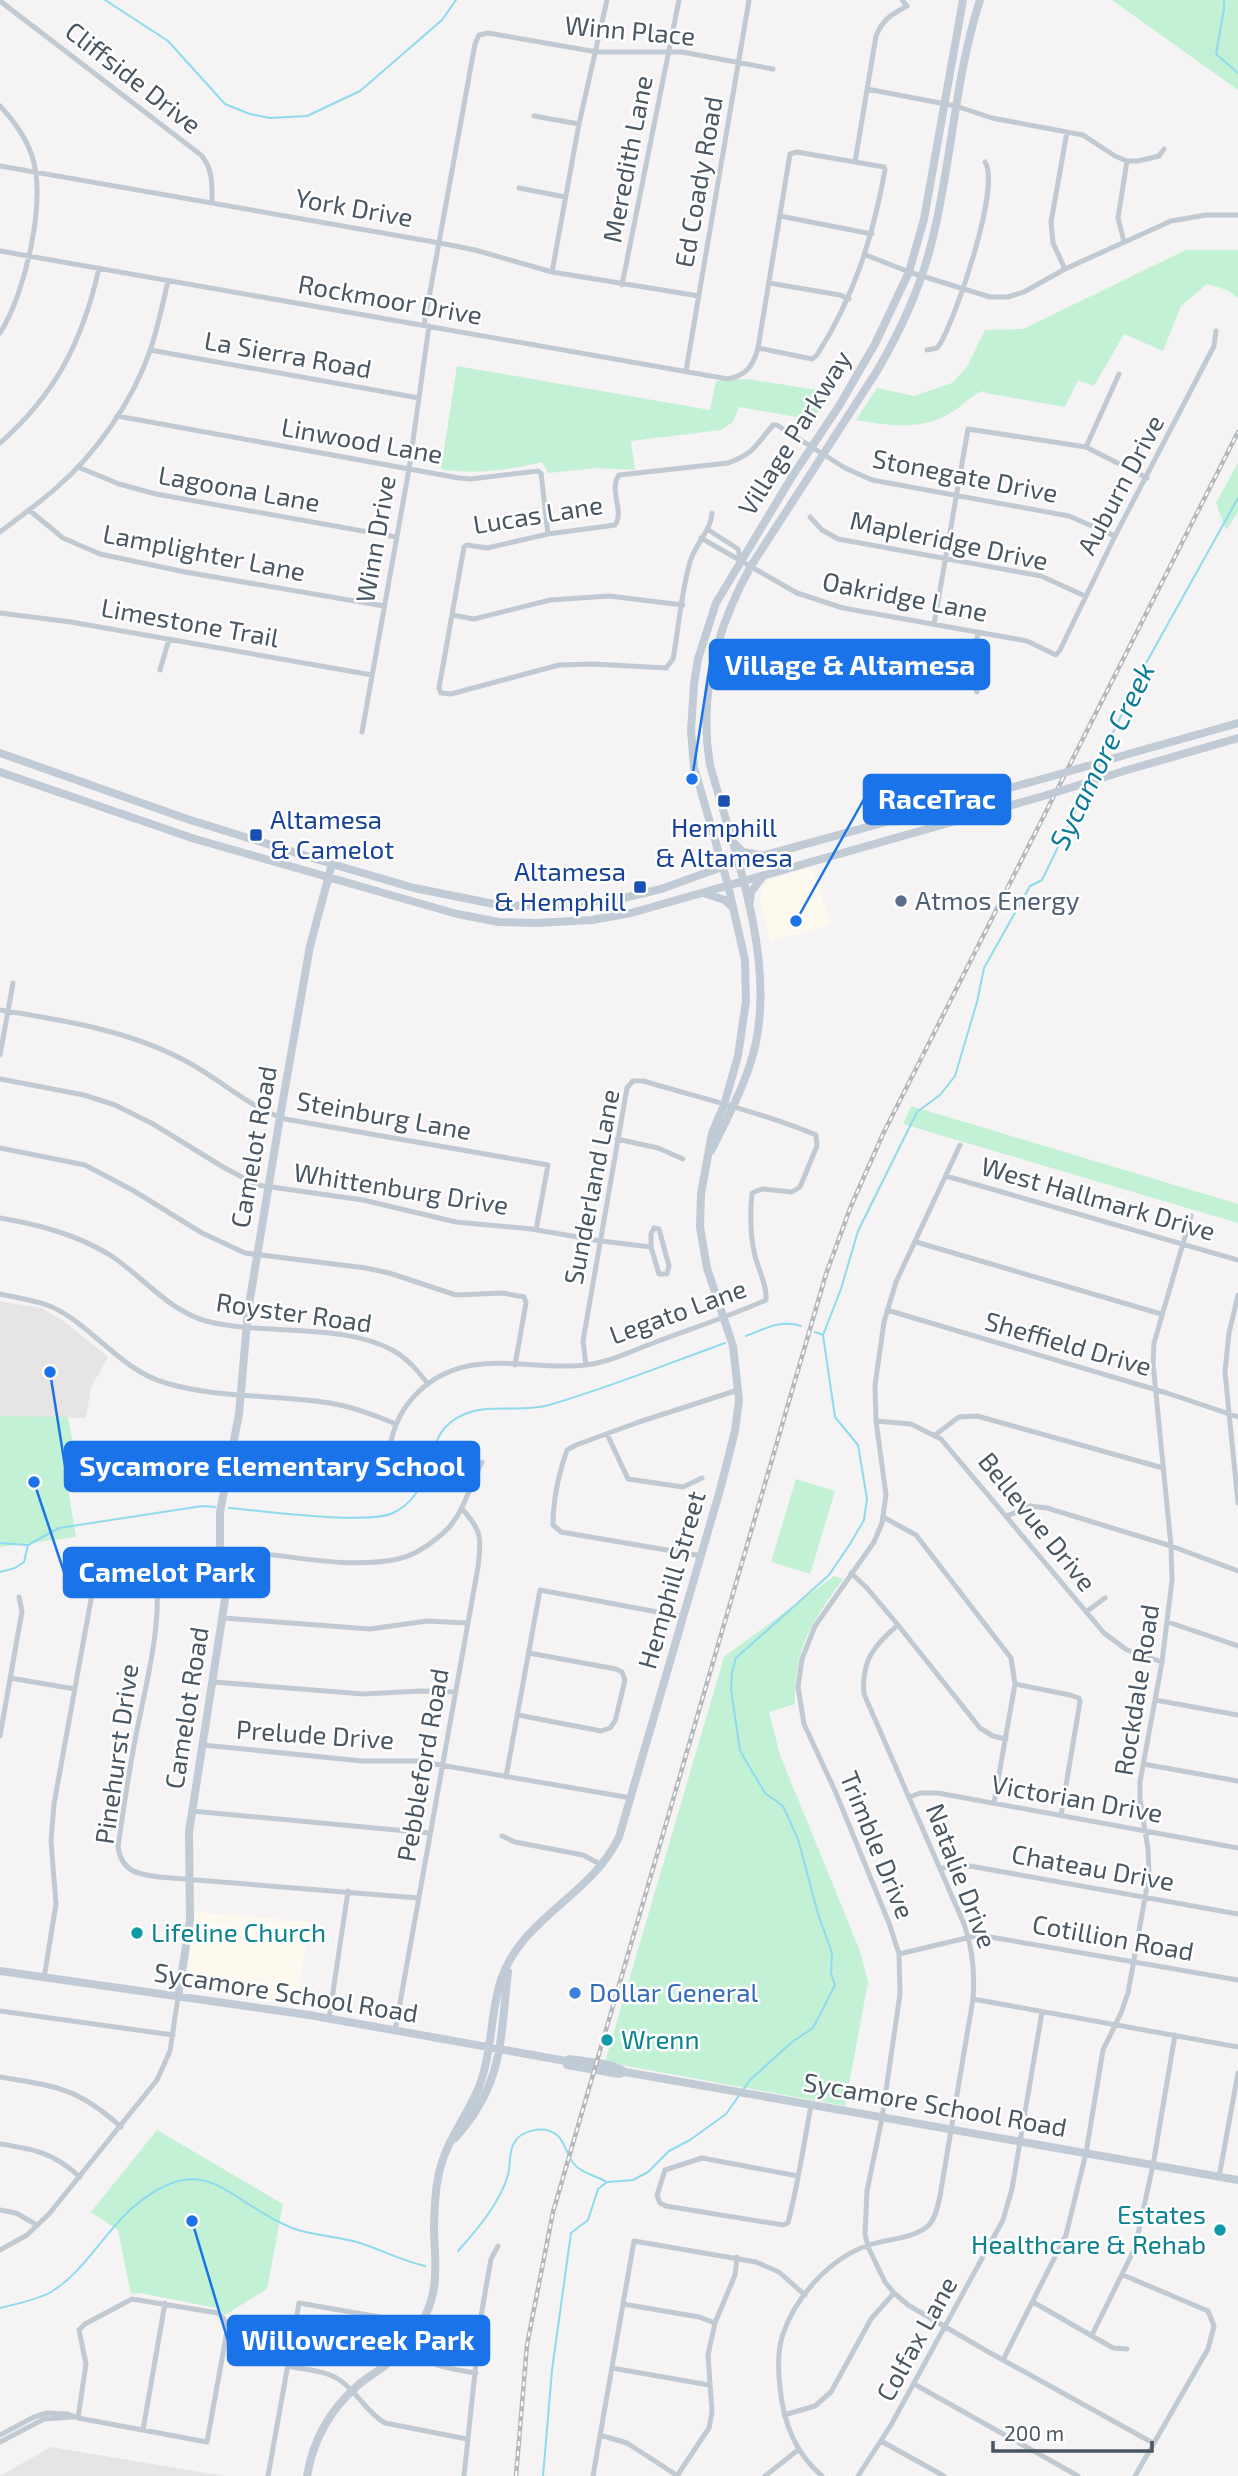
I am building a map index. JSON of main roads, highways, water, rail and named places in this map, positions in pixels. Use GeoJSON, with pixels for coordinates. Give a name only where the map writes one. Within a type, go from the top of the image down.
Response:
{"type":"FeatureCollection","features":[{"type":"Feature","properties":{"kind":"main road","name":"Village Parkway"},"geometry":{"type":"LineString","coordinates":[[728,885],[694,767],[694,684],[706,632],[716,603],[741,560],[875,344],[909,272],[924,219],[963,0]]}},
{"type":"Feature","properties":{"kind":"main road","name":"Village Parkway"},"geometry":{"type":"LineString","coordinates":[[742,881],[710,765],[706,736],[708,694],[718,639],[737,591],[751,566],[891,346],[921,275],[933,237],[956,106],[980,0]]}},
{"type":"Feature","properties":{"kind":"main road"},"geometry":{"type":"LineString","coordinates":[[692,720],[706,719]]}},
{"type":"Feature","properties":{"kind":"main road"},"geometry":{"type":"LineString","coordinates":[[0,753],[187,819],[331,864],[451,897],[504,905],[571,905],[618,899],[662,889],[722,867],[1238,723]]}},
{"type":"Feature","properties":{"kind":"main road"},"geometry":{"type":"LineString","coordinates":[[0,772],[195,839],[457,914],[518,923],[575,922],[618,916],[1238,738]]}},
{"type":"Feature","properties":{"kind":"main road"},"geometry":{"type":"LineString","coordinates":[[88,803],[93,786]]}},
{"type":"Feature","properties":{"kind":"main road"},"geometry":{"type":"LineString","coordinates":[[849,833],[855,848]]}},
{"type":"Feature","properties":{"kind":"main road"},"geometry":{"type":"LineString","coordinates":[[730,838],[743,852],[766,855]]}},
{"type":"Feature","properties":{"kind":"main road","name":"Camelot Road"},"geometry":{"type":"LineString","coordinates":[[178,1997],[189,1933],[188,1878],[192,1811],[224,1618],[226,1593],[220,1550],[220,1512],[241,1395],[246,1326],[256,1255],[310,946],[331,864]]}},
{"type":"Feature","properties":{"kind":"main road"},"geometry":{"type":"LineString","coordinates":[[749,907],[751,892],[767,873]]}},
{"type":"Feature","properties":{"kind":"main road","name":"Hemphill Street"},"geometry":{"type":"LineString","coordinates":[[307,2476],[313,2446],[335,2408],[414,2338],[428,2310],[435,2283],[435,2205],[439,2173],[447,2148],[478,2089],[489,2048],[500,1982],[519,1946],[538,1923],[582,1887],[603,1865],[618,1837],[702,1556],[735,1432],[738,1390],[733,1346],[707,1268],[700,1227],[701,1194],[712,1133],[729,1106],[756,1043],[762,982],[756,935],[742,881]]}},
{"type":"Feature","properties":{"kind":"main road","name":"Hemphill Street"},"geometry":{"type":"LineString","coordinates":[[728,885],[745,960],[746,1002],[729,1106]]}},
{"type":"Feature","properties":{"kind":"main road"},"geometry":{"type":"LineString","coordinates":[[700,892],[719,897],[733,908]]}},
{"type":"Feature","properties":{"kind":"main road"},"geometry":{"type":"LineString","coordinates":[[746,1002],[760,1002]]}},
{"type":"Feature","properties":{"kind":"main road","name":"Hemphill Street"},"geometry":{"type":"LineString","coordinates":[[447,2148],[472,2120],[488,2093],[499,2050],[508,1965]]}},
{"type":"Feature","properties":{"kind":"main road","name":"Sycamore School Road"},"geometry":{"type":"LineString","coordinates":[[0,1971],[329,2019],[566,2062],[569,2059],[625,2072],[1238,2180]]}},
{"type":"Feature","properties":{"kind":"waterway"},"geometry":{"type":"LineString","coordinates":[[105,0],[168,41],[225,104],[250,114],[270,118],[307,116],[360,91],[442,20],[456,0]]}},
{"type":"Feature","properties":{"kind":"waterway"},"geometry":{"type":"LineString","coordinates":[[1224,0],[1216,54],[1238,73]]}},
{"type":"Feature","properties":{"kind":"waterway","name":"Sycamore Creek"},"geometry":{"type":"LineString","coordinates":[[1100,760],[1145,665],[1238,498]]}},
{"type":"Feature","properties":{"kind":"waterway","name":"Sycamore Creek"},"geometry":{"type":"LineString","coordinates":[[1091,779],[1096,768]]}},
{"type":"Feature","properties":{"kind":"waterway","name":"Sycamore Creek"},"geometry":{"type":"LineString","coordinates":[[743,2090],[750,2080],[792,2042],[813,2028],[835,1985],[831,1973],[832,1953],[818,1914],[798,1839],[783,1806],[765,1793],[740,1751],[731,1689],[732,1672],[736,1658],[829,1575],[864,1520],[867,1499],[858,1445],[835,1417],[823,1335],[841,1289],[858,1231],[917,1112],[940,1095],[955,1076],[984,968],[1030,886],[1042,880],[1087,787]]}},
{"type":"Feature","properties":{"kind":"waterway"},"geometry":{"type":"LineString","coordinates":[[746,1336],[780,1324],[801,1326]]}},
{"type":"Feature","properties":{"kind":"waterway"},"geometry":{"type":"LineString","coordinates":[[815,1332],[823,1335]]}},
{"type":"Feature","properties":{"kind":"waterway"},"geometry":{"type":"LineString","coordinates":[[229,1508],[361,1518],[393,1513],[406,1505],[419,1488],[439,1436],[456,1418],[485,1409],[549,1405],[725,1343]]}},
{"type":"Feature","properties":{"kind":"waterway"},"geometry":{"type":"LineString","coordinates":[[0,1572],[24,1562],[28,1545],[59,1528],[202,1506],[215,1507]]}},
{"type":"Feature","properties":{"kind":"waterway"},"geometry":{"type":"LineString","coordinates":[[0,1543],[27,1545]]}},
{"type":"Feature","properties":{"kind":"waterway","name":"Sycamore Creek"},"geometry":{"type":"LineString","coordinates":[[543,2476],[552,2370],[571,2233],[588,2220],[598,2189],[607,2182],[633,2180],[648,2172],[669,2151],[690,2140],[726,2114],[740,2094]]}},
{"type":"Feature","properties":{"kind":"waterway"},"geometry":{"type":"LineString","coordinates":[[458,2251],[493,2206],[508,2175],[512,2147],[517,2139],[527,2132],[546,2130],[557,2135],[576,2166],[605,2181]]}},
{"type":"Feature","properties":{"kind":"waterway"},"geometry":{"type":"LineString","coordinates":[[0,2308],[51,2292],[74,2274],[132,2208],[157,2190],[179,2181],[197,2180],[215,2184],[292,2228],[360,2243],[425,2266]]}},
{"type":"Feature","properties":{"kind":"railway"},"geometry":{"type":"LineString","coordinates":[[516,2476],[527,2345],[553,2212],[826,1274],[851,1206],[883,1134],[1238,432]]}},
{"type":"Feature","properties":{"kind":"place","name":"Village & Altamesa"},"geometry":{"type":"Point","coordinates":[692,779]}},
{"type":"Feature","properties":{"kind":"place","name":"Hemphill & Altamesa"},"geometry":{"type":"Point","coordinates":[724,801]}},
{"type":"Feature","properties":{"kind":"place","name":"Altamesa & Camelot"},"geometry":{"type":"Point","coordinates":[256,835]}},
{"type":"Feature","properties":{"kind":"place","name":"Altamesa & Hemphill"},"geometry":{"type":"Point","coordinates":[640,887]}},
{"type":"Feature","properties":{"kind":"place","name":"Atmos Energy"},"geometry":{"type":"Point","coordinates":[901,901]}},
{"type":"Feature","properties":{"kind":"place","name":"RaceTrac"},"geometry":{"type":"Point","coordinates":[796,921]}},
{"type":"Feature","properties":{"kind":"place","name":"Sycamore Elementary School"},"geometry":{"type":"Point","coordinates":[50,1372]}},
{"type":"Feature","properties":{"kind":"place","name":"Camelot Park"},"geometry":{"type":"Point","coordinates":[34,1482]}},
{"type":"Feature","properties":{"kind":"place","name":"Lifeline Church"},"geometry":{"type":"Point","coordinates":[137,1933]}},
{"type":"Feature","properties":{"kind":"place","name":"Dollar General"},"geometry":{"type":"Point","coordinates":[575,1993]}},
{"type":"Feature","properties":{"kind":"place","name":"Wrenn"},"geometry":{"type":"Point","coordinates":[607,2040]}},
{"type":"Feature","properties":{"kind":"place","name":"Willowcreek Park"},"geometry":{"type":"Point","coordinates":[192,2221]}},
{"type":"Feature","properties":{"kind":"place","name":"Estates Healthcare & Rehab"},"geometry":{"type":"Point","coordinates":[1220,2230]}}]}
